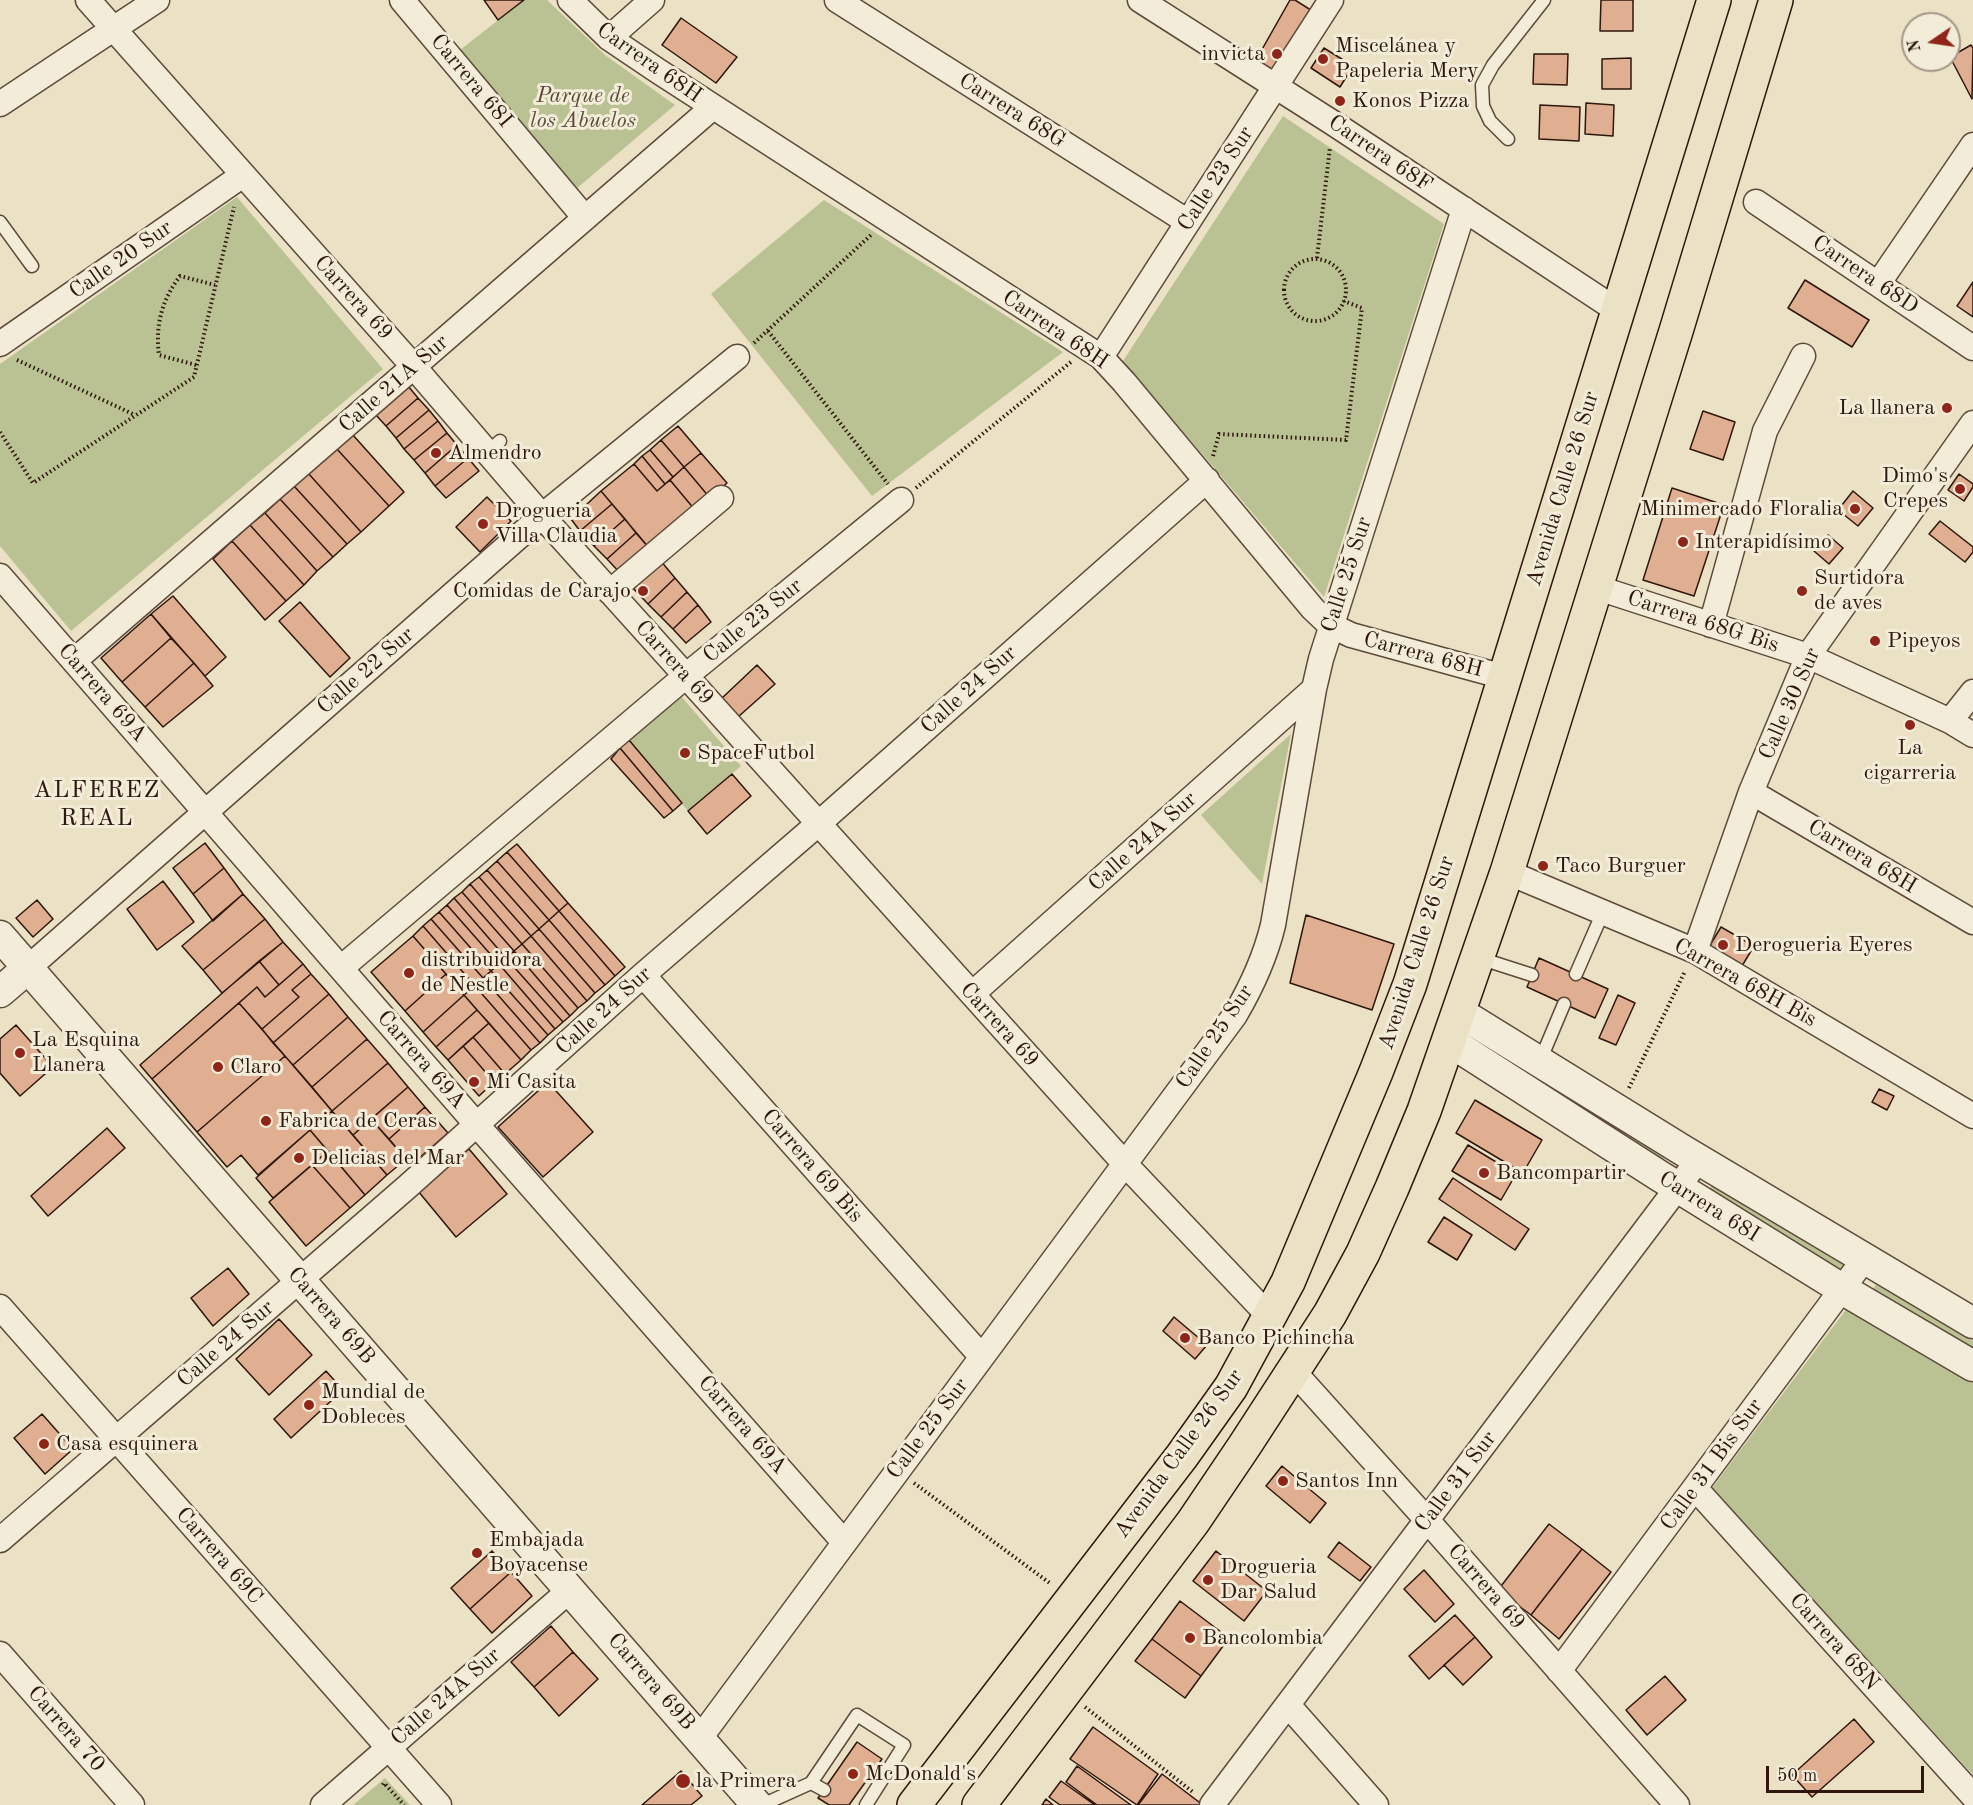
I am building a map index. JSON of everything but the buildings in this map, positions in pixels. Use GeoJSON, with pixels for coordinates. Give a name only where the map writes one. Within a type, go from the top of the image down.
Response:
{"type":"FeatureCollection","features":[{"type":"Feature","properties":{"kind":"main road","name":"Avenida Calle 26 Sur"},"geometry":{"type":"LineString","coordinates":[[914,1805],[1182,1456],[1231,1388],[1288,1282],[1377,1072],[1410,984],[1714,0]]}},
{"type":"Feature","properties":{"kind":"main road","name":"Avenida Calle 26 Sur"},"geometry":{"type":"LineString","coordinates":[[978,1805],[1193,1522],[1294,1372],[1330,1314],[1363,1253],[1424,1111],[1507,872],[1776,0]]}},
{"type":"Feature","properties":{"kind":"main road"},"geometry":{"type":"LineString","coordinates":[[1726,167],[1795,0]]}},
{"type":"Feature","properties":{"kind":"street","name":"Carrera 69"},"geometry":{"type":"LineString","coordinates":[[88,0],[414,367],[494,447],[542,516],[687,675],[818,824],[1125,1164],[1270,1317]]}},
{"type":"Feature","properties":{"kind":"street"},"geometry":{"type":"LineString","coordinates":[[0,104],[157,0]]}},
{"type":"Feature","properties":{"kind":"street","name":"Carrera 68I"},"geometry":{"type":"LineString","coordinates":[[402,0],[585,218]]}},
{"type":"Feature","properties":{"kind":"street","name":"Carrera 68H"},"geometry":{"type":"LineString","coordinates":[[570,0],[609,38],[1094,353],[1125,382],[1313,609],[1330,625],[1351,635],[1504,677]]}},
{"type":"Feature","properties":{"kind":"street"},"geometry":{"type":"LineString","coordinates":[[609,38],[652,0]]}},
{"type":"Feature","properties":{"kind":"street","name":"Carrera 68G"},"geometry":{"type":"LineString","coordinates":[[837,0],[1188,222]]}},
{"type":"Feature","properties":{"kind":"street","name":"Carrera 68F"},"geometry":{"type":"LineString","coordinates":[[1140,0],[1333,123],[1618,311]]}},
{"type":"Feature","properties":{"kind":"street","name":"Calle 23 Sur"},"geometry":{"type":"LineString","coordinates":[[1094,353],[1188,222],[1331,0]]}},
{"type":"Feature","properties":{"kind":"street","name":"Calle 21A Sur"},"geometry":{"type":"LineString","coordinates":[[74,661],[713,107]]}},
{"type":"Feature","properties":{"kind":"street"},"geometry":{"type":"LineString","coordinates":[[1878,284],[1973,145]]}},
{"type":"Feature","properties":{"kind":"street","name":"Calle 20 Sur"},"geometry":{"type":"LineString","coordinates":[[8,352],[243,175]]}},
{"type":"Feature","properties":{"kind":"street","name":"Carrera 68D"},"geometry":{"type":"LineString","coordinates":[[1756,202],[1973,348]]}},
{"type":"Feature","properties":{"kind":"street","name":"Calle 25 Sur"},"geometry":{"type":"LineString","coordinates":[[700,1738],[1235,1015],[1252,986],[1266,952],[1273,925],[1314,689],[1330,625],[1464,209]]}},
{"type":"Feature","properties":{"kind":"street"},"geometry":{"type":"LineString","coordinates":[[1711,625],[1765,431],[1803,356]]}},
{"type":"Feature","properties":{"kind":"street","name":"Calle 22 Sur"},"geometry":{"type":"LineString","coordinates":[[0,992],[542,516],[737,357]]}},
{"type":"Feature","properties":{"kind":"street","name":"Calle 30 Sur"},"geometry":{"type":"LineString","coordinates":[[1695,951],[1751,792],[1808,656],[1973,423]]}},
{"type":"Feature","properties":{"kind":"street","name":"Calle 24 Sur"},"geometry":{"type":"LineString","coordinates":[[0,1540],[477,1125],[643,975],[818,824],[1207,480]]}},
{"type":"Feature","properties":{"kind":"street"},"geometry":{"type":"LineString","coordinates":[[610,592],[721,498]]}},
{"type":"Feature","properties":{"kind":"street","name":"Calle 23 Sur"},"geometry":{"type":"LineString","coordinates":[[341,968],[687,675],[900,500]]}},
{"type":"Feature","properties":{"kind":"street","name":"Carrera 69A"},"geometry":{"type":"LineString","coordinates":[[0,576],[477,1125],[844,1542]]}},
{"type":"Feature","properties":{"kind":"street","name":"Carrera 68G Bis"},"geometry":{"type":"LineString","coordinates":[[1594,587],[1808,656],[1950,721],[1973,735]]}},
{"type":"Feature","properties":{"kind":"street","name":"Calle 24A Sur"},"geometry":{"type":"LineString","coordinates":[[972,994],[1314,689]]}},
{"type":"Feature","properties":{"kind":"street"},"geometry":{"type":"LineString","coordinates":[[1950,721],[1973,692]]}},
{"type":"Feature","properties":{"kind":"street","name":"Carrera 68H"},"geometry":{"type":"LineString","coordinates":[[1751,792],[1973,922]]}},
{"type":"Feature","properties":{"kind":"street","name":"Carrera 68H Bis"},"geometry":{"type":"LineString","coordinates":[[1507,872],[1695,951],[1973,1116]]}},
{"type":"Feature","properties":{"kind":"street","name":"Carrera 69B"},"geometry":{"type":"LineString","coordinates":[[0,936],[757,1805]]}},
{"type":"Feature","properties":{"kind":"street","name":"Carrera 69 Bis"},"geometry":{"type":"LineString","coordinates":[[643,975],[982,1357]]}},
{"type":"Feature","properties":{"kind":"street","name":"Carrera 68I"},"geometry":{"type":"LineString","coordinates":[[1454,1026],[1540,1061],[1973,1323]]}},
{"type":"Feature","properties":{"kind":"street","name":"Carrera 68I"},"geometry":{"type":"LineString","coordinates":[[1454,1026],[1678,1188],[1973,1366]]}},
{"type":"Feature","properties":{"kind":"street","name":"Calle 31 Sur"},"geometry":{"type":"LineString","coordinates":[[1206,1802],[1288,1705],[1699,1159]]}},
{"type":"Feature","properties":{"kind":"street","name":"Calle 31 Bis Sur"},"geometry":{"type":"LineString","coordinates":[[1559,1671],[1865,1258]]}},
{"type":"Feature","properties":{"kind":"street","name":"Carrera 69C"},"geometry":{"type":"LineString","coordinates":[[0,1307],[439,1805]]}},
{"type":"Feature","properties":{"kind":"street","name":"Carrera 69"},"geometry":{"type":"LineString","coordinates":[[1294,1372],[1677,1805]]}},
{"type":"Feature","properties":{"kind":"street","name":"Carrera 68N"},"geometry":{"type":"LineString","coordinates":[[1695,1488],[1973,1796]]}},
{"type":"Feature","properties":{"kind":"street","name":"Calle 24A Sur"},"geometry":{"type":"LineString","coordinates":[[323,1805],[570,1590]]}},
{"type":"Feature","properties":{"kind":"street","name":"Carrera 70"},"geometry":{"type":"LineString","coordinates":[[0,1654],[132,1805]]}},
{"type":"Feature","properties":{"kind":"street"},"geometry":{"type":"LineString","coordinates":[[1288,1705],[1376,1805]]}},
{"type":"Feature","properties":{"kind":"lane"},"geometry":{"type":"LineString","coordinates":[[1508,139],[1490,121],[1483,106],[1482,85],[1493,65],[1544,0]]}},
{"type":"Feature","properties":{"kind":"lane"},"geometry":{"type":"LineString","coordinates":[[0,222],[32,266]]}},
{"type":"Feature","properties":{"kind":"lane"},"geometry":{"type":"LineString","coordinates":[[1576,975],[1603,912]]}},
{"type":"Feature","properties":{"kind":"lane"},"geometry":{"type":"LineString","coordinates":[[1477,957],[1532,975]]}},
{"type":"Feature","properties":{"kind":"lane"},"geometry":{"type":"LineString","coordinates":[[1540,1061],[1564,1004]]}},
{"type":"Feature","properties":{"kind":"lane"},"geometry":{"type":"LineString","coordinates":[[762,1805],[812,1783],[857,1715],[904,1745],[866,1805]]}},
{"type":"Feature","properties":{"kind":"lane"},"geometry":{"type":"LineString","coordinates":[[812,1783],[824,1790]]}},
{"type":"Feature","properties":{"kind":"path"},"geometry":{"type":"LineString","coordinates":[[1317,258],[1333,123]]}},
{"type":"Feature","properties":{"kind":"path"},"geometry":{"type":"LineString","coordinates":[[0,432],[33,483],[194,377],[235,202]]}},
{"type":"Feature","properties":{"kind":"path"},"geometry":{"type":"LineString","coordinates":[[737,357],[887,220]]}},
{"type":"Feature","properties":{"kind":"path"},"geometry":{"type":"LineString","coordinates":[[1317,258],[1334,265],[1341,273],[1346,290],[1344,301],[1330,317],[1320,321],[1306,320],[1289,308],[1285,298],[1285,281],[1296,264],[1306,259],[1317,258]]}},
{"type":"Feature","properties":{"kind":"path"},"geometry":{"type":"LineString","coordinates":[[196,365],[159,355],[157,334],[160,314],[169,292],[180,276],[215,285]]}},
{"type":"Feature","properties":{"kind":"path"},"geometry":{"type":"LineString","coordinates":[[1207,480],[1220,434],[1346,440],[1362,308],[1344,301]]}},
{"type":"Feature","properties":{"kind":"path"},"geometry":{"type":"LineString","coordinates":[[768,331],[900,500],[1094,353]]}},
{"type":"Feature","properties":{"kind":"path"},"geometry":{"type":"LineString","coordinates":[[8,352],[136,415]]}},
{"type":"Feature","properties":{"kind":"path"},"geometry":{"type":"LineString","coordinates":[[1624,1097],[1695,951]]}},
{"type":"Feature","properties":{"kind":"path"},"geometry":{"type":"LineString","coordinates":[[897,1471],[1054,1586]]}},
{"type":"Feature","properties":{"kind":"path"},"geometry":{"type":"LineString","coordinates":[[1083,1705],[1206,1802]]}},
{"type":"Feature","properties":{"kind":"path"},"geometry":{"type":"LineString","coordinates":[[376,1791],[384,1783],[404,1805]]}},
{"type":"Feature","properties":{"kind":"green space","name":"Parque de los Abuelos"},"geometry":{"type":"Polygon","coordinates":[[[524,0],[547,0],[605,55],[675,105],[576,189],[460,50],[524,0]]]}},
{"type":"Feature","properties":{"kind":"green space"},"geometry":{"type":"Polygon","coordinates":[[[1283,116],[1444,224],[1324,597],[1123,361],[1283,116]]]}},
{"type":"Feature","properties":{"kind":"green space"},"geometry":{"type":"Polygon","coordinates":[[[237,197],[383,369],[71,631],[0,546],[0,364],[237,197]]]}},
{"type":"Feature","properties":{"kind":"green space"},"geometry":{"type":"Polygon","coordinates":[[[824,200],[1063,352],[872,496],[711,294],[824,200]]]}},
{"type":"Feature","properties":{"kind":"green space","name":"SpaceFutbol"},"geometry":{"type":"Polygon","coordinates":[[[681,696],[741,766],[688,811],[629,740],[681,696]]]}},
{"type":"Feature","properties":{"kind":"green space"},"geometry":{"type":"Polygon","coordinates":[[[1291,734],[1262,884],[1201,815],[1291,734]]]}},
{"type":"Feature","properties":{"kind":"green space"},"geometry":{"type":"Polygon","coordinates":[[[1506,1055],[1665,1156],[1660,1165],[1500,1064],[1506,1055]]]}},
{"type":"Feature","properties":{"kind":"green space"},"geometry":{"type":"Polygon","coordinates":[[[1713,1183],[1844,1264],[1838,1273],[1707,1193],[1713,1183]]]}},
{"type":"Feature","properties":{"kind":"green space"},"geometry":{"type":"Polygon","coordinates":[[[1876,1284],[1973,1341],[1973,1355],[1870,1294],[1876,1284]]]}},
{"type":"Feature","properties":{"kind":"green space"},"geometry":{"type":"Polygon","coordinates":[[[1848,1307],[1973,1383],[1973,1775],[1712,1488],[1848,1307]]]}},
{"type":"Feature","properties":{"kind":"green space"},"geometry":{"type":"Polygon","coordinates":[[[385,1778],[410,1805],[353,1805],[385,1778]]]}},
{"type":"Feature","properties":{"kind":"place","name":"invicta"},"geometry":{"type":"Point","coordinates":[1277,54]}},
{"type":"Feature","properties":{"kind":"place","name":"Miscelánea y Papeleria Mery"},"geometry":{"type":"Point","coordinates":[1323,59]}},
{"type":"Feature","properties":{"kind":"place","name":"Konos Pizza"},"geometry":{"type":"Point","coordinates":[1340,101]}},
{"type":"Feature","properties":{"kind":"place","name":"La llanera"},"geometry":{"type":"Point","coordinates":[1947,408]}},
{"type":"Feature","properties":{"kind":"place","name":"Almendro"},"geometry":{"type":"Point","coordinates":[436,453]}},
{"type":"Feature","properties":{"kind":"place","name":"Dimo's Crepes"},"geometry":{"type":"Point","coordinates":[1960,489]}},
{"type":"Feature","properties":{"kind":"place","name":"Minimercado Floralia"},"geometry":{"type":"Point","coordinates":[1855,509]}},
{"type":"Feature","properties":{"kind":"place","name":"Drogueria Villa Claudia"},"geometry":{"type":"Point","coordinates":[483,524]}},
{"type":"Feature","properties":{"kind":"place","name":"Interapidísimo"},"geometry":{"type":"Point","coordinates":[1683,542]}},
{"type":"Feature","properties":{"kind":"place","name":"Comidas de Carajo"},"geometry":{"type":"Point","coordinates":[643,591]}},
{"type":"Feature","properties":{"kind":"place","name":"Surtidora de aves"},"geometry":{"type":"Point","coordinates":[1802,591]}},
{"type":"Feature","properties":{"kind":"place","name":"Pipeyos"},"geometry":{"type":"Point","coordinates":[1875,641]}},
{"type":"Feature","properties":{"kind":"place","name":"La cigarreria"},"geometry":{"type":"Point","coordinates":[1910,725]}},
{"type":"Feature","properties":{"kind":"place","name":"SpaceFutbol"},"geometry":{"type":"Point","coordinates":[685,753]}},
{"type":"Feature","properties":{"kind":"place","name":"Taco Burguer"},"geometry":{"type":"Point","coordinates":[1543,866]}},
{"type":"Feature","properties":{"kind":"place","name":"Derogueria Eyeres"},"geometry":{"type":"Point","coordinates":[1723,945]}},
{"type":"Feature","properties":{"kind":"place","name":"distribuidora de Nestle"},"geometry":{"type":"Point","coordinates":[409,973]}},
{"type":"Feature","properties":{"kind":"place","name":"La Esquina Llanera"},"geometry":{"type":"Point","coordinates":[20,1053]}},
{"type":"Feature","properties":{"kind":"place","name":"Claro"},"geometry":{"type":"Point","coordinates":[218,1067]}},
{"type":"Feature","properties":{"kind":"place","name":"Mi Casita"},"geometry":{"type":"Point","coordinates":[474,1082]}},
{"type":"Feature","properties":{"kind":"place","name":"Fabrica de Ceras"},"geometry":{"type":"Point","coordinates":[266,1121]}},
{"type":"Feature","properties":{"kind":"place","name":"Delicias del Mar"},"geometry":{"type":"Point","coordinates":[299,1158]}},
{"type":"Feature","properties":{"kind":"place","name":"Bancompartir"},"geometry":{"type":"Point","coordinates":[1484,1173]}},
{"type":"Feature","properties":{"kind":"place","name":"Banco Pichincha"},"geometry":{"type":"Point","coordinates":[1185,1338]}},
{"type":"Feature","properties":{"kind":"place","name":"Mundial de Dobleces"},"geometry":{"type":"Point","coordinates":[309,1405]}},
{"type":"Feature","properties":{"kind":"place","name":"Casa esquinera"},"geometry":{"type":"Point","coordinates":[44,1444]}},
{"type":"Feature","properties":{"kind":"place","name":"Santos Inn"},"geometry":{"type":"Point","coordinates":[1283,1481]}},
{"type":"Feature","properties":{"kind":"place","name":"Embajada Boyacense"},"geometry":{"type":"Point","coordinates":[477,1553]}},
{"type":"Feature","properties":{"kind":"place","name":"Drogueria Dar Salud"},"geometry":{"type":"Point","coordinates":[1208,1580]}},
{"type":"Feature","properties":{"kind":"place","name":"Bancolombia"},"geometry":{"type":"Point","coordinates":[1190,1638]}},
{"type":"Feature","properties":{"kind":"place","name":"McDonald's"},"geometry":{"type":"Point","coordinates":[853,1774]}},
{"type":"Feature","properties":{"kind":"place","name":"la Primera"},"geometry":{"type":"Point","coordinates":[683,1781]}},
{"type":"Feature","properties":{"kind":"district","name":"ALFEREZ REAL"},"geometry":{"type":"Point","coordinates":[97,805]}}]}
